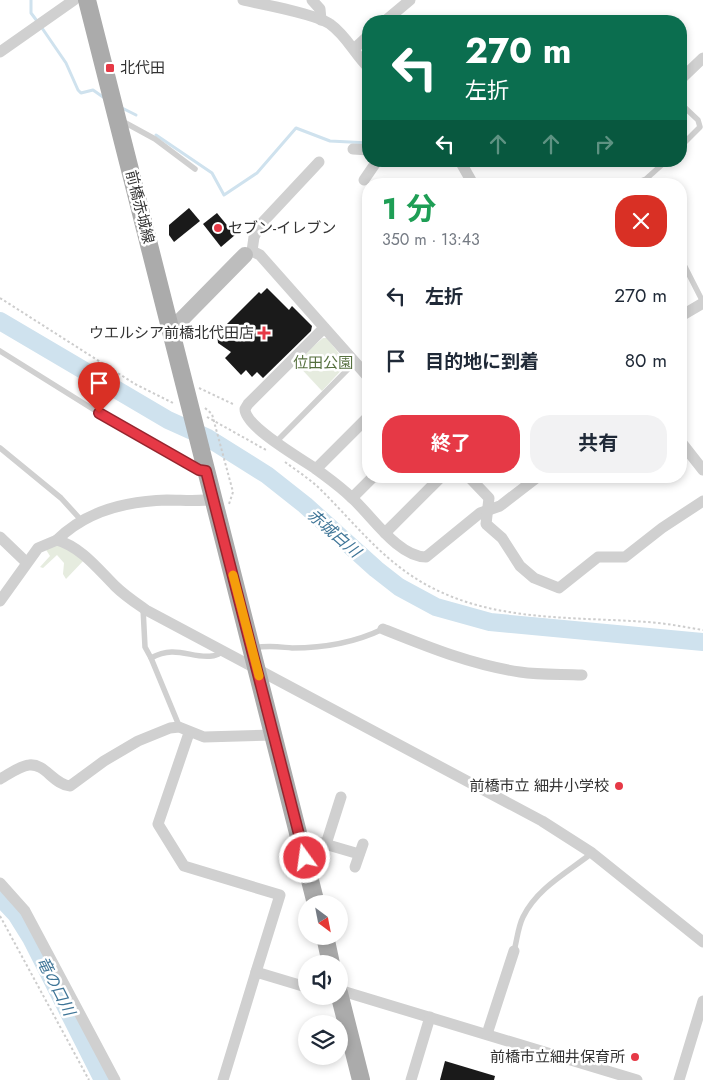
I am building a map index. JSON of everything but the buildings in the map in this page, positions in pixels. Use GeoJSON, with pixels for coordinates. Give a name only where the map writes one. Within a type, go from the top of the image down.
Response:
{"type":"FeatureCollection","features":[{"type":"Feature","properties":{"kind":"main road","name":"前橋赤城線"},"geometry":{"type":"LineString","coordinates":[[87,0],[170,326],[196,410],[206,468]]}},
{"type":"Feature","properties":{"kind":"main road"},"geometry":{"type":"LineString","coordinates":[[206,468],[220,505],[252,649],[314,895]]}},
{"type":"Feature","properties":{"kind":"main road"},"geometry":{"type":"LineString","coordinates":[[342,1005],[361,1080]]}},
{"type":"Feature","properties":{"kind":"street"},"geometry":{"type":"LineString","coordinates":[[0,52],[74,0]]}},
{"type":"Feature","properties":{"kind":"street"},"geometry":{"type":"LineString","coordinates":[[243,0],[329,23],[354,48],[362,61]]}},
{"type":"Feature","properties":{"kind":"street"},"geometry":{"type":"LineString","coordinates":[[312,0],[320,9],[321,20]]}},
{"type":"Feature","properties":{"kind":"street"},"geometry":{"type":"LineString","coordinates":[[392,15],[410,0]]}},
{"type":"Feature","properties":{"kind":"street"},"geometry":{"type":"LineString","coordinates":[[354,48],[362,42]]}},
{"type":"Feature","properties":{"kind":"street"},"geometry":{"type":"LineString","coordinates":[[687,73],[703,58]]}},
{"type":"Feature","properties":{"kind":"street"},"geometry":{"type":"LineString","coordinates":[[353,148],[362,149]]}},
{"type":"Feature","properties":{"kind":"street"},"geometry":{"type":"LineString","coordinates":[[170,326],[179,322],[248,253],[260,225],[319,162]]}},
{"type":"Feature","properties":{"kind":"street"},"geometry":{"type":"LineString","coordinates":[[365,178],[373,167]]}},
{"type":"Feature","properties":{"kind":"street"},"geometry":{"type":"LineString","coordinates":[[463,167],[470,178]]}},
{"type":"Feature","properties":{"kind":"street"},"geometry":{"type":"LineString","coordinates":[[248,253],[260,255],[362,370]]}},
{"type":"Feature","properties":{"kind":"street"},"geometry":{"type":"LineString","coordinates":[[687,313],[703,304]]}},
{"type":"Feature","properties":{"kind":"street"},"geometry":{"type":"LineString","coordinates":[[324,328],[245,409],[245,414],[253,425],[316,469],[352,498],[385,533],[416,557],[426,557],[480,513],[500,506],[530,483]]}},
{"type":"Feature","properties":{"kind":"street"},"geometry":{"type":"LineString","coordinates":[[316,469],[362,423]]}},
{"type":"Feature","properties":{"kind":"street"},"geometry":{"type":"LineString","coordinates":[[687,450],[703,470]]}},
{"type":"Feature","properties":{"kind":"street"},"geometry":{"type":"LineString","coordinates":[[352,498],[367,483]]}},
{"type":"Feature","properties":{"kind":"street"},"geometry":{"type":"LineString","coordinates":[[385,533],[435,483]]}},
{"type":"Feature","properties":{"kind":"street"},"geometry":{"type":"LineString","coordinates":[[475,483],[489,498],[486,524],[502,538],[520,566],[534,578],[559,588],[598,557],[625,557],[662,528],[703,501]]}},
{"type":"Feature","properties":{"kind":"street"},"geometry":{"type":"LineString","coordinates":[[0,601],[26,562],[38,548],[57,540],[81,520],[123,504],[169,500],[220,505]]}},
{"type":"Feature","properties":{"kind":"street"},"geometry":{"type":"LineString","coordinates":[[0,537],[26,562]]}},
{"type":"Feature","properties":{"kind":"street"},"geometry":{"type":"LineString","coordinates":[[57,540],[65,542],[84,555],[117,588],[143,608],[542,821],[592,853],[703,942]]}},
{"type":"Feature","properties":{"kind":"street"},"geometry":{"type":"LineString","coordinates":[[383,629],[439,652],[494,667],[520,672],[582,675]]}},
{"type":"Feature","properties":{"kind":"street"},"geometry":{"type":"LineString","coordinates":[[0,779],[27,765],[34,765],[63,786],[70,786],[104,761],[138,741],[170,728],[184,730],[204,737],[274,735]]}},
{"type":"Feature","properties":{"kind":"street"},"geometry":{"type":"LineString","coordinates":[[184,730],[158,824],[184,866],[280,895],[223,1080]]}},
{"type":"Feature","properties":{"kind":"street"},"geometry":{"type":"LineString","coordinates":[[326,844],[340,797]]}},
{"type":"Feature","properties":{"kind":"street"},"geometry":{"type":"LineString","coordinates":[[301,843],[311,840],[361,849],[355,867]]}},
{"type":"Feature","properties":{"kind":"street"},"geometry":{"type":"LineString","coordinates":[[0,883],[24,911],[115,1080]]}},
{"type":"Feature","properties":{"kind":"street"},"geometry":{"type":"LineString","coordinates":[[487,1034],[514,950]]}},
{"type":"Feature","properties":{"kind":"street"},"geometry":{"type":"LineString","coordinates":[[256,972],[298,985]]}},
{"type":"Feature","properties":{"kind":"street"},"geometry":{"type":"LineString","coordinates":[[348,994],[637,1080]]}},
{"type":"Feature","properties":{"kind":"street"},"geometry":{"type":"LineString","coordinates":[[679,1080],[703,1002]]}},
{"type":"Feature","properties":{"kind":"street"},"geometry":{"type":"LineString","coordinates":[[411,1080],[430,1017]]}},
{"type":"Feature","properties":{"kind":"lane"},"geometry":{"type":"LineString","coordinates":[[687,110],[698,120],[700,127],[687,140]]}},
{"type":"Feature","properties":{"kind":"lane"},"geometry":{"type":"LineString","coordinates":[[118,120],[155,139],[195,169]]}},
{"type":"Feature","properties":{"kind":"lane"},"geometry":{"type":"LineString","coordinates":[[646,178],[660,167]]}},
{"type":"Feature","properties":{"kind":"lane"},"geometry":{"type":"LineString","coordinates":[[687,271],[703,304]]}},
{"type":"Feature","properties":{"kind":"lane"},"geometry":{"type":"LineString","coordinates":[[0,351],[112,421],[199,470],[206,468]]}},
{"type":"Feature","properties":{"kind":"lane"},"geometry":{"type":"LineString","coordinates":[[277,441],[355,362]]}},
{"type":"Feature","properties":{"kind":"lane"},"geometry":{"type":"LineString","coordinates":[[0,448],[61,498],[81,520]]}},
{"type":"Feature","properties":{"kind":"lane"},"geometry":{"type":"LineString","coordinates":[[143,608],[145,648],[152,658],[184,730]]}},
{"type":"Feature","properties":{"kind":"lane"},"geometry":{"type":"LineString","coordinates":[[252,649],[268,645],[323,647],[357,640],[383,629]]}},
{"type":"Feature","properties":{"kind":"lane"},"geometry":{"type":"LineString","coordinates":[[152,658],[158,654],[182,651],[212,656],[224,651]]}},
{"type":"Feature","properties":{"kind":"lane"},"geometry":{"type":"LineString","coordinates":[[514,950],[522,918],[531,903],[544,890],[592,853]]}},
{"type":"Feature","properties":{"kind":"path"},"geometry":{"type":"LineString","coordinates":[[0,298],[135,384],[172,404],[212,414],[234,492],[220,505]]}},
{"type":"Feature","properties":{"kind":"path"},"geometry":{"type":"LineString","coordinates":[[194,386],[245,409]]}},
{"type":"Feature","properties":{"kind":"path"},"geometry":{"type":"LineString","coordinates":[[0,916],[89,1080]]}},
{"type":"Feature","properties":{"kind":"green space","name":"位田公園"},"geometry":{"type":"Polygon","coordinates":[[[323,338],[327,338],[347,364],[322,391],[295,362],[323,338]]]}},
{"type":"Feature","properties":{"kind":"green space"},"geometry":{"type":"Polygon","coordinates":[[[59,545],[85,559],[66,579],[63,574],[64,563],[57,555],[43,568],[40,567],[50,556],[45,548],[59,545]]]}},
{"type":"Feature","properties":{"kind":"waterway"},"geometry":{"type":"LineString","coordinates":[[31,0],[31,13],[37,21]]}},
{"type":"Feature","properties":{"kind":"waterway"},"geometry":{"type":"LineString","coordinates":[[42,28],[66,63],[78,90],[81,93],[93,90],[103,97]]}},
{"type":"Feature","properties":{"kind":"waterway"},"geometry":{"type":"LineString","coordinates":[[122,108],[136,115]]}},
{"type":"Feature","properties":{"kind":"waterway"},"geometry":{"type":"LineString","coordinates":[[156,135],[212,173],[224,195],[257,173],[296,128],[330,141],[362,143]]}},
{"type":"Feature","properties":{"kind":"waterway","name":"赤城白川"},"geometry":{"type":"LineString","coordinates":[[0,321],[168,420],[208,438],[267,475],[305,505],[376,569],[399,587],[436,607],[490,622],[703,642]]}},
{"type":"Feature","properties":{"kind":"waterway","name":"竜の口川"},"geometry":{"type":"LineString","coordinates":[[0,897],[16,914],[31,938],[103,1080]]}},
{"type":"Feature","properties":{"kind":"slow traffic"},"geometry":{"type":"LineString","coordinates":[[233,575],[259,676]]}},
{"type":"Feature","properties":{"kind":"place","name":"北代田"},"geometry":{"type":"Point","coordinates":[110,68]}},
{"type":"Feature","properties":{"kind":"place","name":"セブン-イレブン"},"geometry":{"type":"Point","coordinates":[218,228]}},
{"type":"Feature","properties":{"kind":"place","name":"ウエルシア前橋北代田店"},"geometry":{"type":"Point","coordinates":[264,333]}},
{"type":"Feature","properties":{"kind":"place","name":"前橋市立 細井小学校"},"geometry":{"type":"Point","coordinates":[619,786]}},
{"type":"Feature","properties":{"kind":"place","name":"前橋市立細井保育所"},"geometry":{"type":"Point","coordinates":[635,1057]}},
{"type":"Feature","properties":{"kind":"route"},"geometry":{"type":"LineString","coordinates":[[99,413],[199,470],[206,471],[305,858]]}}]}
